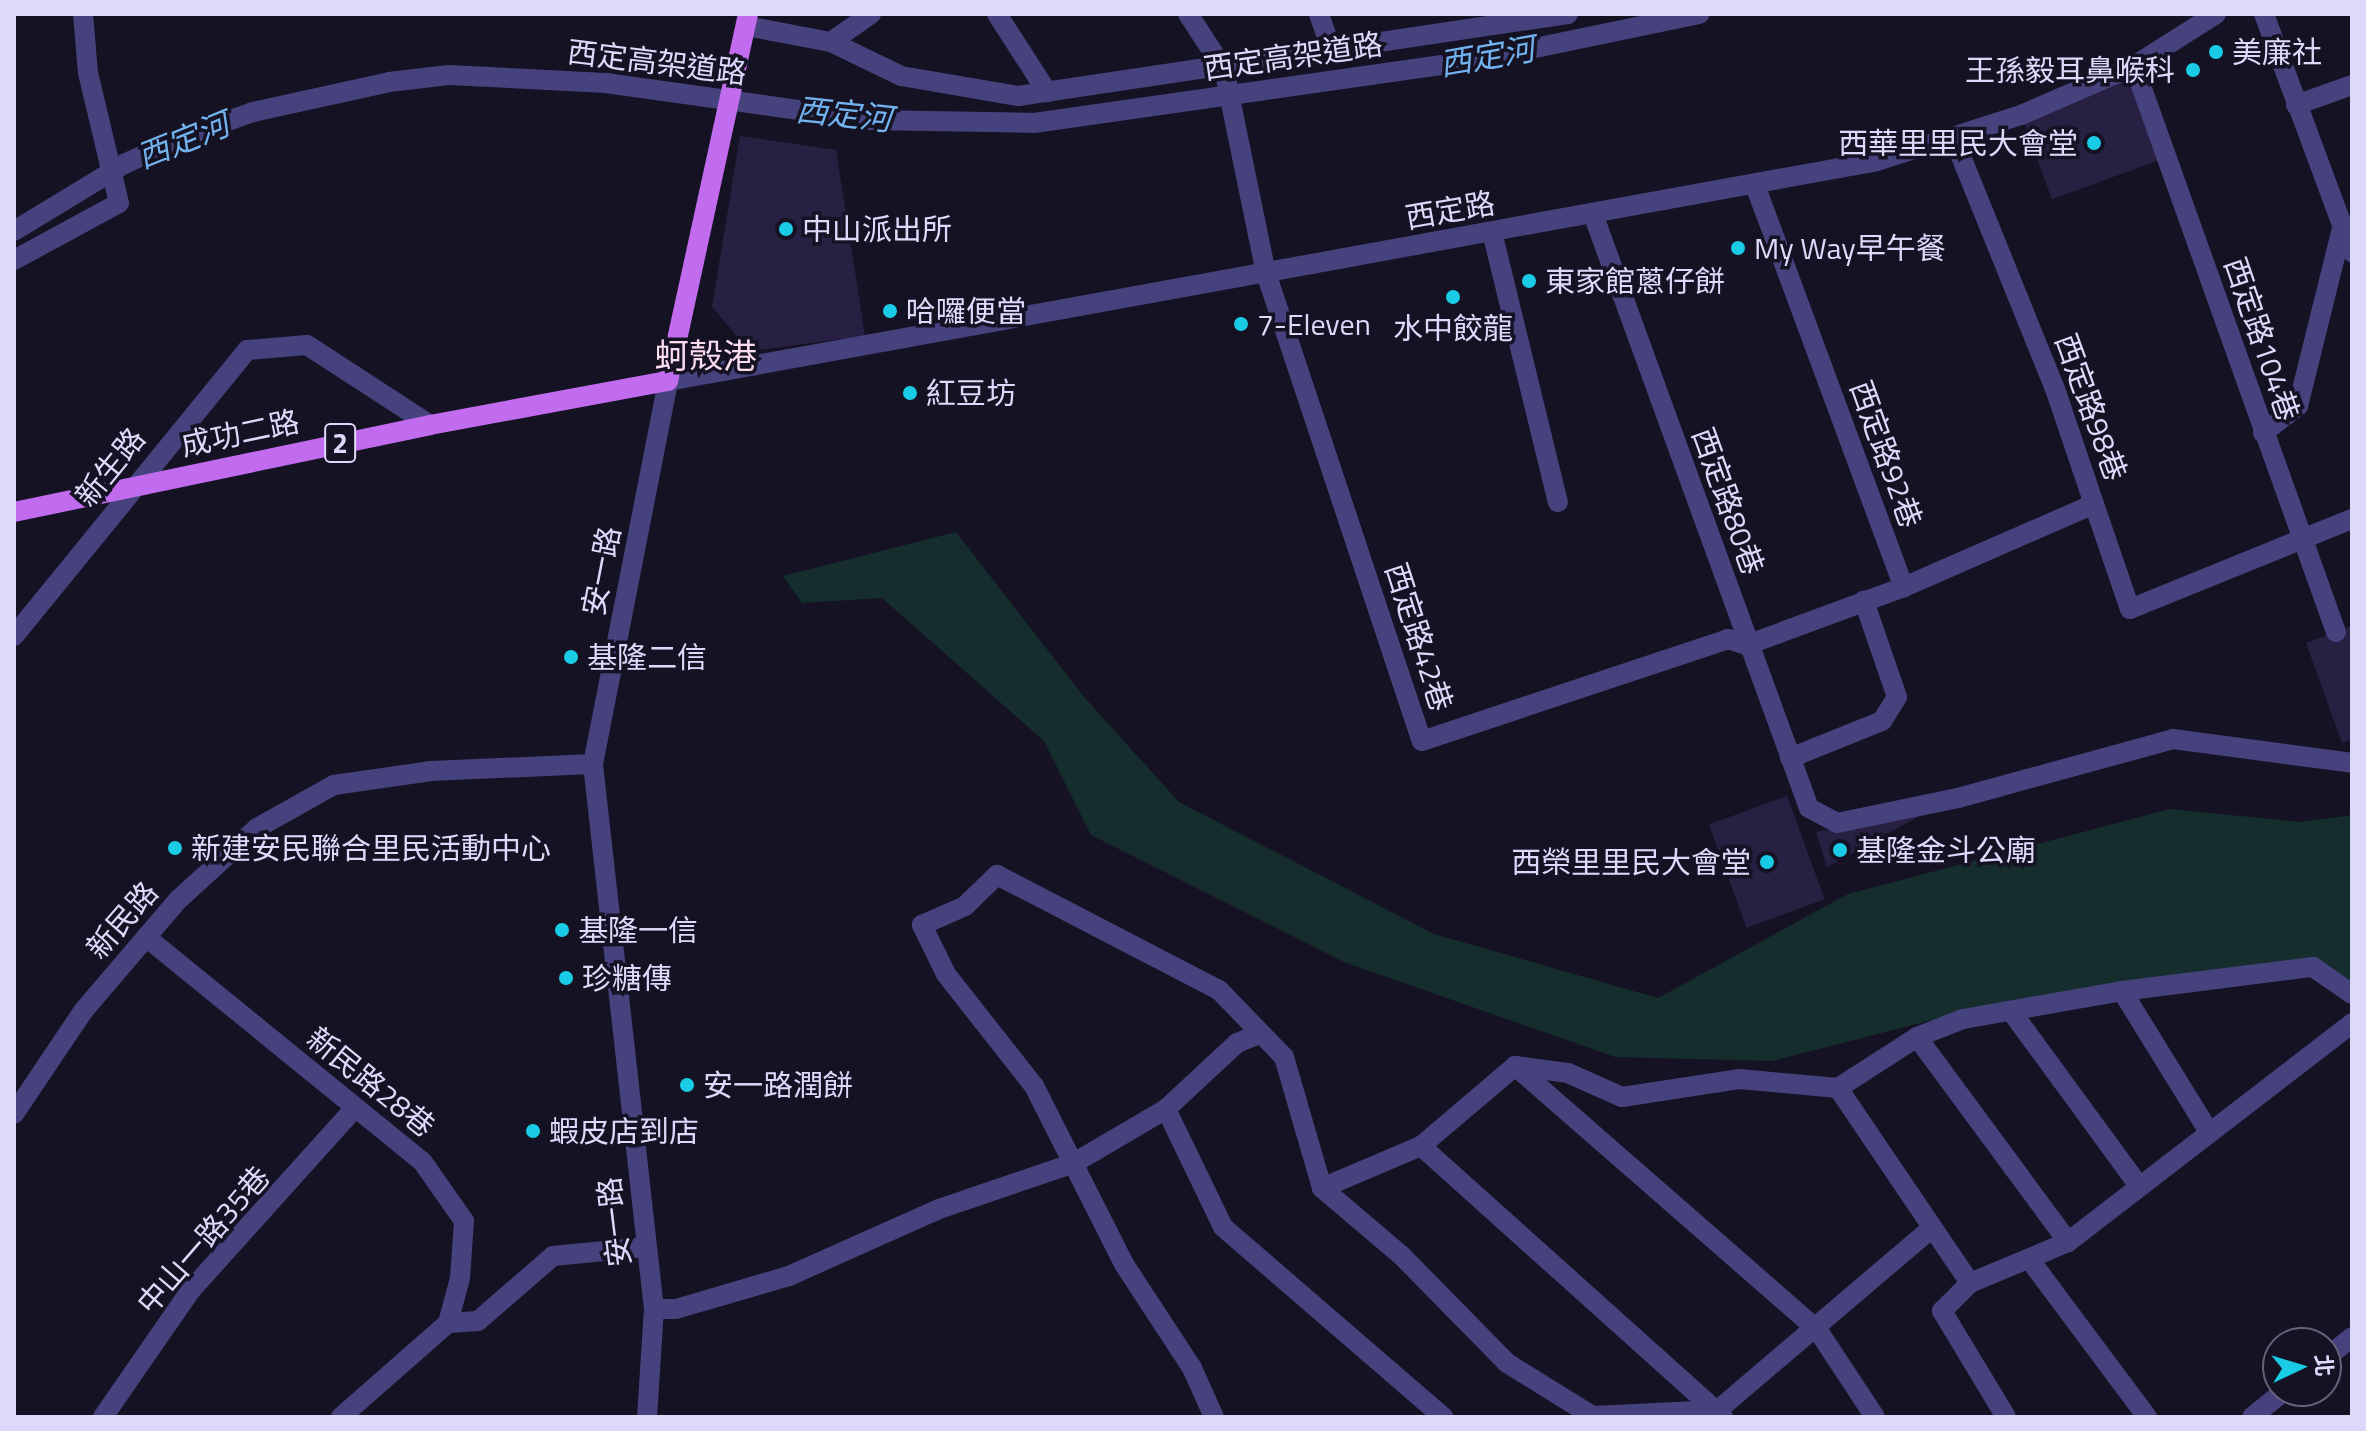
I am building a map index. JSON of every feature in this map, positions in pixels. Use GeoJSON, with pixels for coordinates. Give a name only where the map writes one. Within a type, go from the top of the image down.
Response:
{"type":"FeatureCollection","features":[{"type":"Feature","properties":{"kind":"main road","name":"安一路"},"geometry":{"type":"LineString","coordinates":[[668,381],[747,20]]}},
{"type":"Feature","properties":{"kind":"main road","name":"成功二路"},"geometry":{"type":"LineString","coordinates":[[14,512],[430,425],[668,381]]}},
{"type":"Feature","properties":{"kind":"street"},"geometry":{"type":"LineString","coordinates":[[14,260],[119,203],[88,73],[83,14]]}},
{"type":"Feature","properties":{"kind":"street"},"geometry":{"type":"LineString","coordinates":[[831,42],[871,14]]}},
{"type":"Feature","properties":{"kind":"street"},"geometry":{"type":"LineString","coordinates":[[997,14],[1047,92]]}},
{"type":"Feature","properties":{"kind":"street"},"geometry":{"type":"LineString","coordinates":[[1188,14],[1224,69],[1244,150],[1266,273]]}},
{"type":"Feature","properties":{"kind":"street"},"geometry":{"type":"LineString","coordinates":[[1319,14],[1332,51]]}},
{"type":"Feature","properties":{"kind":"street"},"geometry":{"type":"LineString","coordinates":[[747,20],[831,42],[901,76],[1018,96],[1224,69],[1332,51],[1475,21],[1568,14]]}},
{"type":"Feature","properties":{"kind":"street","name":"西定高架道路"},"geometry":{"type":"LineString","coordinates":[[14,231],[124,164],[191,134],[253,112],[389,82],[449,75],[579,81],[868,120],[1034,123],[1482,59],[1699,14]]}},
{"type":"Feature","properties":{"kind":"street","name":"西定路"},"geometry":{"type":"LineString","coordinates":[[668,381],[1755,185],[1954,139],[2134,66],[2216,14]]}},
{"type":"Feature","properties":{"kind":"street"},"geometry":{"type":"LineString","coordinates":[[2264,14],[2341,232],[2352,252]]}},
{"type":"Feature","properties":{"kind":"street","name":"西定路104巷"},"geometry":{"type":"LineString","coordinates":[[2134,66],[2336,632]]}},
{"type":"Feature","properties":{"kind":"street"},"geometry":{"type":"LineString","coordinates":[[2296,105],[2352,85]]}},
{"type":"Feature","properties":{"kind":"street","name":"西定路98巷"},"geometry":{"type":"LineString","coordinates":[[1904,587],[2094,504],[2055,389],[1954,139]]}},
{"type":"Feature","properties":{"kind":"street","name":"西定路92巷"},"geometry":{"type":"LineString","coordinates":[[1755,185],[1904,587]]}},
{"type":"Feature","properties":{"kind":"street","name":"西定路80巷"},"geometry":{"type":"LineString","coordinates":[[1593,214],[1747,645],[1809,808],[1837,823],[1958,798],[2173,739],[2352,763]]}},
{"type":"Feature","properties":{"kind":"street"},"geometry":{"type":"LineString","coordinates":[[1492,232],[1558,502]]}},
{"type":"Feature","properties":{"kind":"street"},"geometry":{"type":"LineString","coordinates":[[2263,433],[2298,406],[2341,232]]}},
{"type":"Feature","properties":{"kind":"street","name":"西定路42巷"},"geometry":{"type":"LineString","coordinates":[[1266,273],[1422,741],[1728,639],[1747,645]]}},
{"type":"Feature","properties":{"kind":"street","name":"新生路"},"geometry":{"type":"LineString","coordinates":[[14,636],[131,487],[247,350],[307,345],[430,425]]}},
{"type":"Feature","properties":{"kind":"street","name":"安一路"},"geometry":{"type":"LineString","coordinates":[[647,1417],[654,1309],[593,764],[668,381]]}},
{"type":"Feature","properties":{"kind":"street"},"geometry":{"type":"LineString","coordinates":[[2094,504],[2130,609],[2352,519]]}},
{"type":"Feature","properties":{"kind":"street"},"geometry":{"type":"LineString","coordinates":[[1747,645],[1904,587]]}},
{"type":"Feature","properties":{"kind":"street"},"geometry":{"type":"LineString","coordinates":[[1790,758],[1882,721],[1897,697],[1864,601]]}},
{"type":"Feature","properties":{"kind":"street","name":"新民路"},"geometry":{"type":"LineString","coordinates":[[14,1114],[84,1010],[146,937],[178,900],[257,828],[334,785],[431,771],[593,764]]}},
{"type":"Feature","properties":{"kind":"street"},"geometry":{"type":"LineString","coordinates":[[1214,1417],[1192,1368],[1124,1264],[1034,1086],[946,974],[922,925],[965,906],[997,875],[1219,990],[1257,1035],[1284,1057],[1322,1188],[1401,1255],[1507,1363],[1593,1416],[1720,1413],[1931,1229]]}},
{"type":"Feature","properties":{"kind":"street","name":"新民路28巷"},"geometry":{"type":"LineString","coordinates":[[146,937],[422,1161],[464,1221],[460,1278],[448,1323]]}},
{"type":"Feature","properties":{"kind":"street"},"geometry":{"type":"LineString","coordinates":[[1322,1188],[1421,1146],[1515,1066],[1568,1073],[1622,1097],[1739,1079],[1838,1088],[1917,1037],[1963,1019],[2122,991],[2313,967],[2352,994]]}},
{"type":"Feature","properties":{"kind":"street"},"geometry":{"type":"LineString","coordinates":[[2122,991],[2209,1132]]}},
{"type":"Feature","properties":{"kind":"street"},"geometry":{"type":"LineString","coordinates":[[2011,1011],[2139,1186]]}},
{"type":"Feature","properties":{"kind":"street"},"geometry":{"type":"LineString","coordinates":[[2006,1417],[1942,1311],[1970,1283],[2068,1242],[2209,1132],[2251,1105],[2352,1023]]}},
{"type":"Feature","properties":{"kind":"street"},"geometry":{"type":"LineString","coordinates":[[654,1309],[676,1309],[789,1276],[939,1209],[1074,1163],[1166,1109],[1237,1043],[1257,1035]]}},
{"type":"Feature","properties":{"kind":"street"},"geometry":{"type":"LineString","coordinates":[[1917,1037],[2068,1242]]}},
{"type":"Feature","properties":{"kind":"street"},"geometry":{"type":"LineString","coordinates":[[1515,1066],[1817,1329],[1875,1417]]}},
{"type":"Feature","properties":{"kind":"street"},"geometry":{"type":"LineString","coordinates":[[1838,1088],[1970,1283]]}},
{"type":"Feature","properties":{"kind":"street","name":"中山一路35巷"},"geometry":{"type":"LineString","coordinates":[[103,1417],[191,1290],[355,1108]]}},
{"type":"Feature","properties":{"kind":"street"},"geometry":{"type":"LineString","coordinates":[[1166,1109],[1223,1227],[1443,1417]]}},
{"type":"Feature","properties":{"kind":"street"},"geometry":{"type":"LineString","coordinates":[[1421,1146],[1720,1413]]}},
{"type":"Feature","properties":{"kind":"street"},"geometry":{"type":"LineString","coordinates":[[341,1417],[448,1323],[478,1321],[553,1256],[647,1247]]}},
{"type":"Feature","properties":{"kind":"street"},"geometry":{"type":"LineString","coordinates":[[2030,1260],[2147,1417]]}},
{"type":"Feature","properties":{"kind":"green space"},"geometry":{"type":"Polygon","coordinates":[[[956,532],[1084,697],[1179,802],[1434,934],[1658,998],[1848,894],[2170,809],[2300,822],[2352,815],[2352,1000],[2312,975],[1979,1008],[1772,1061],[1615,1057],[1344,962],[1091,835],[1044,741],[882,598],[802,603],[783,576],[956,532]]]}},
{"type":"Feature","properties":{"kind":"building","name":"西華里里民大會堂"},"geometry":{"type":"Polygon","coordinates":[[[2133,74],[2164,159],[2052,199],[2021,115],[2133,74]]]}},
{"type":"Feature","properties":{"kind":"building","name":"中山派出所"},"geometry":{"type":"Polygon","coordinates":[[[740,136],[836,150],[865,336],[750,351],[712,307],[740,136]]]}},
{"type":"Feature","properties":{"kind":"building"},"geometry":{"type":"Polygon","coordinates":[[[2352,626],[2352,739],[2342,743],[2306,643],[2352,626]]]}},
{"type":"Feature","properties":{"kind":"building","name":"西榮里里民大會堂"},"geometry":{"type":"Polygon","coordinates":[[[1787,796],[1825,899],[1747,928],[1709,824],[1787,796]]]}},
{"type":"Feature","properties":{"kind":"building","name":"基隆金斗公廟"},"geometry":{"type":"Polygon","coordinates":[[[1917,811],[1918,817],[1827,867],[1816,832],[1917,811]]]}},
{"type":"Feature","properties":{"kind":"place","name":"美廉社"},"geometry":{"type":"Point","coordinates":[2216,52]}},
{"type":"Feature","properties":{"kind":"place","name":"王孫毅耳鼻喉科"},"geometry":{"type":"Point","coordinates":[2193,70]}},
{"type":"Feature","properties":{"kind":"place","name":"西華里里民大會堂"},"geometry":{"type":"Point","coordinates":[2094,143]}},
{"type":"Feature","properties":{"kind":"place","name":"中山派出所"},"geometry":{"type":"Point","coordinates":[786,229]}},
{"type":"Feature","properties":{"kind":"place","name":"My Way早午餐"},"geometry":{"type":"Point","coordinates":[1738,248]}},
{"type":"Feature","properties":{"kind":"place","name":"東家館蔥仔餅"},"geometry":{"type":"Point","coordinates":[1529,281]}},
{"type":"Feature","properties":{"kind":"place","name":"水中餃龍"},"geometry":{"type":"Point","coordinates":[1453,297]}},
{"type":"Feature","properties":{"kind":"place","name":"哈囉便當"},"geometry":{"type":"Point","coordinates":[890,311]}},
{"type":"Feature","properties":{"kind":"place","name":"7-Eleven"},"geometry":{"type":"Point","coordinates":[1241,324]}},
{"type":"Feature","properties":{"kind":"place","name":"紅豆坊"},"geometry":{"type":"Point","coordinates":[910,393]}},
{"type":"Feature","properties":{"kind":"place","name":"基隆二信"},"geometry":{"type":"Point","coordinates":[571,657]}},
{"type":"Feature","properties":{"kind":"place","name":"新建安民聯合里民活動中心"},"geometry":{"type":"Point","coordinates":[175,848]}},
{"type":"Feature","properties":{"kind":"place","name":"基隆金斗公廟"},"geometry":{"type":"Point","coordinates":[1840,850]}},
{"type":"Feature","properties":{"kind":"place","name":"西榮里里民大會堂"},"geometry":{"type":"Point","coordinates":[1767,862]}},
{"type":"Feature","properties":{"kind":"place","name":"基隆一信"},"geometry":{"type":"Point","coordinates":[562,930]}},
{"type":"Feature","properties":{"kind":"place","name":"珍糖傳"},"geometry":{"type":"Point","coordinates":[566,978]}},
{"type":"Feature","properties":{"kind":"place","name":"安一路潤餅"},"geometry":{"type":"Point","coordinates":[687,1085]}},
{"type":"Feature","properties":{"kind":"place","name":"蝦皮店到店"},"geometry":{"type":"Point","coordinates":[533,1131]}},
{"type":"Feature","properties":{"kind":"district","name":"蚵殼港"},"geometry":{"type":"Point","coordinates":[706,356]}},
{"type":"Feature","properties":{"kind":"water label","name":"西定河"},"geometry":{"type":"Point","coordinates":[1487,56]}},
{"type":"Feature","properties":{"kind":"water label","name":"西定河"},"geometry":{"type":"Point","coordinates":[844,114]}},
{"type":"Feature","properties":{"kind":"water label","name":"西定河"},"geometry":{"type":"Point","coordinates":[183,140]}}]}
